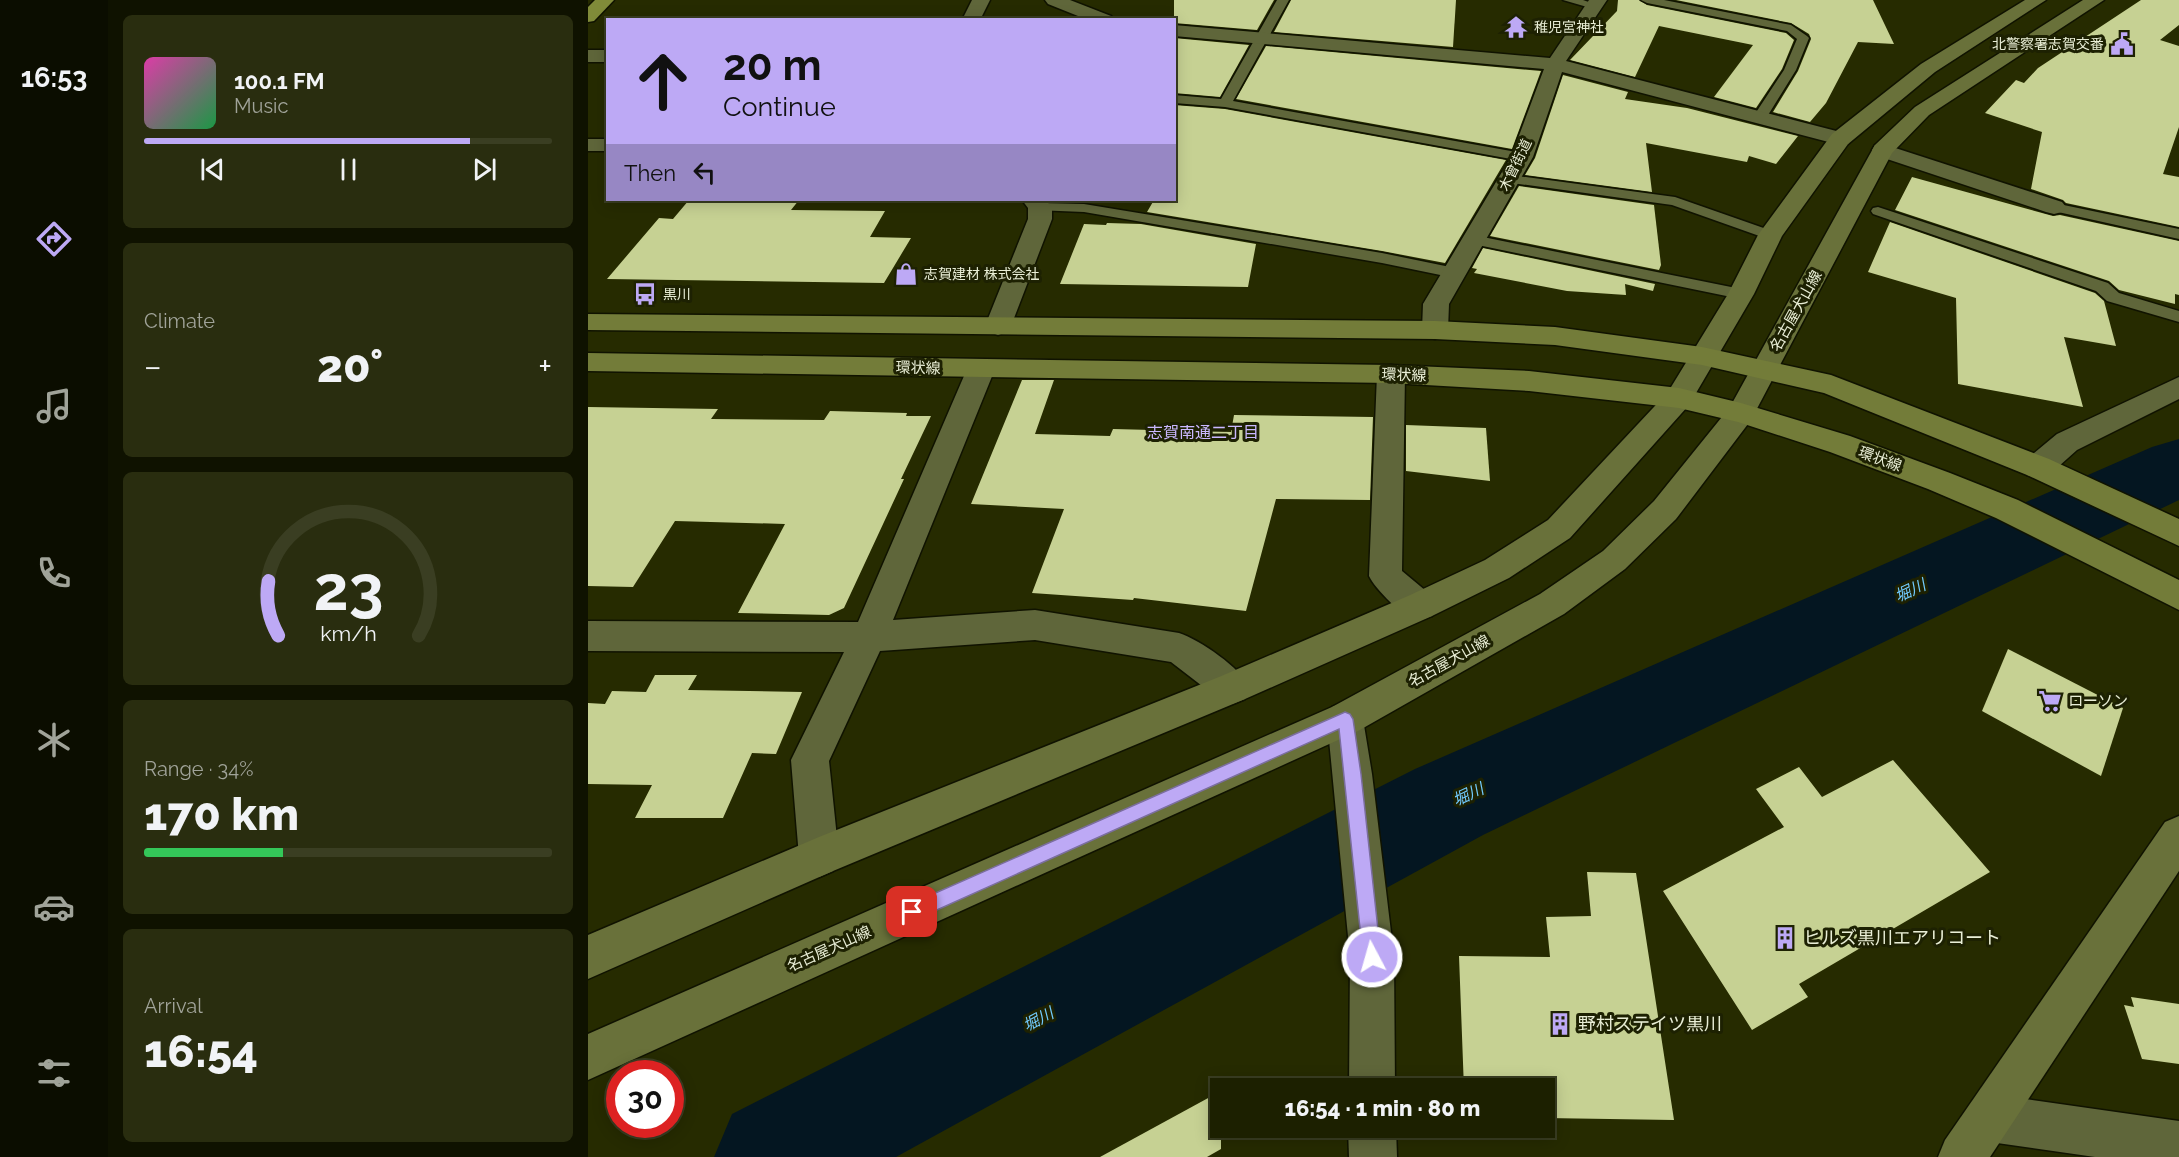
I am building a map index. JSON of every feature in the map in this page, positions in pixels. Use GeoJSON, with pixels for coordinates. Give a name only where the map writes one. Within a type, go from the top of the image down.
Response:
{"type":"FeatureCollection","features":[{"type":"Feature","properties":{"kind":"highway"},"geometry":{"type":"LineString","coordinates":[[588,17],[605,0]]}},
{"type":"Feature","properties":{"kind":"main road"},"geometry":{"type":"LineString","coordinates":[[588,957],[819,857],[1232,688],[1497,570],[1559,529],[1679,398],[1701,357],[1741,294],[1770,235],[1840,139],[1928,68],[2037,0]]}},
{"type":"Feature","properties":{"kind":"main road","name":"名古屋犬山線"},"geometry":{"type":"LineString","coordinates":[[588,1057],[1345,719],[1552,604],[1614,560],[1665,510],[1741,413],[1883,150],[1922,111],[2095,0]]}},
{"type":"Feature","properties":{"kind":"main road"},"geometry":{"type":"LineString","coordinates":[[588,322],[1435,330],[1555,336],[1701,357],[1831,385],[2050,473],[2179,533]]}},
{"type":"Feature","properties":{"kind":"main road","name":"環状線"},"geometry":{"type":"LineString","coordinates":[[588,362],[1392,375],[1529,381],[1679,398],[1741,413],[1840,444],[2007,509],[2179,596]]}},
{"type":"Feature","properties":{"kind":"main road"},"geometry":{"type":"LineString","coordinates":[[1962,1157],[2179,836]]}},
{"type":"Feature","properties":{"kind":"street"},"geometry":{"type":"LineString","coordinates":[[972,18],[981,0]]}},
{"type":"Feature","properties":{"kind":"street"},"geometry":{"type":"LineString","coordinates":[[1054,0],[1100,18]]}},
{"type":"Feature","properties":{"kind":"street","name":"木曾街道"},"geometry":{"type":"LineString","coordinates":[[1435,330],[1436,304],[1522,157],[1555,64],[1596,3]]}},
{"type":"Feature","properties":{"kind":"street"},"geometry":{"type":"LineString","coordinates":[[1176,30],[1555,64],[1840,139]]}},
{"type":"Feature","properties":{"kind":"street"},"geometry":{"type":"LineString","coordinates":[[588,56],[606,56]]}},
{"type":"Feature","properties":{"kind":"street"},"geometry":{"type":"LineString","coordinates":[[588,145],[606,145]]}},
{"type":"Feature","properties":{"kind":"street"},"geometry":{"type":"LineString","coordinates":[[1883,150],[2054,207]]}},
{"type":"Feature","properties":{"kind":"street"},"geometry":{"type":"LineString","coordinates":[[998,326],[1040,219],[1037,203]]}},
{"type":"Feature","properties":{"kind":"street"},"geometry":{"type":"LineString","coordinates":[[819,857],[810,760],[869,638],[981,369]]}},
{"type":"Feature","properties":{"kind":"street"},"geometry":{"type":"LineString","coordinates":[[1392,375],[1385,576],[1420,606]]}},
{"type":"Feature","properties":{"kind":"street"},"geometry":{"type":"LineString","coordinates":[[2050,473],[2067,442],[2179,387]]}},
{"type":"Feature","properties":{"kind":"street"},"geometry":{"type":"LineString","coordinates":[[588,636],[869,638],[1035,625],[1179,648],[1232,688]]}},
{"type":"Feature","properties":{"kind":"street"},"geometry":{"type":"LineString","coordinates":[[1345,719],[1372,957],[1372,1078]]}},
{"type":"Feature","properties":{"kind":"street"},"geometry":{"type":"LineString","coordinates":[[1990,1118],[2179,1145]]}},
{"type":"Feature","properties":{"kind":"street"},"geometry":{"type":"LineString","coordinates":[[1372,1138],[1373,1157]]}},
{"type":"Feature","properties":{"kind":"lane"},"geometry":{"type":"LineString","coordinates":[[1225,104],[1282,0]]}},
{"type":"Feature","properties":{"kind":"lane"},"geometry":{"type":"LineString","coordinates":[[1569,0],[1596,3]]}},
{"type":"Feature","properties":{"kind":"lane"},"geometry":{"type":"LineString","coordinates":[[1647,0],[1791,28],[1803,38],[1790,70],[1760,117]]}},
{"type":"Feature","properties":{"kind":"lane"},"geometry":{"type":"LineString","coordinates":[[1176,99],[1225,104],[1522,157]]}},
{"type":"Feature","properties":{"kind":"lane"},"geometry":{"type":"LineString","coordinates":[[1510,179],[1676,201],[1770,235]]}},
{"type":"Feature","properties":{"kind":"lane"},"geometry":{"type":"LineString","coordinates":[[1037,203],[1084,208],[1383,258],[1455,273]]}},
{"type":"Feature","properties":{"kind":"lane"},"geometry":{"type":"LineString","coordinates":[[2054,207],[2179,234]]}},
{"type":"Feature","properties":{"kind":"lane"},"geometry":{"type":"LineString","coordinates":[[1878,211],[2102,287],[2113,297],[2179,317]]}},
{"type":"Feature","properties":{"kind":"lane"},"geometry":{"type":"LineString","coordinates":[[1473,240],[1741,294]]}},
{"type":"Feature","properties":{"kind":"building"},"geometry":{"type":"Polygon","coordinates":[[[1174,0],[1274,0],[1257,30],[1176,23],[1176,18],[1174,18],[1174,0]]]}},
{"type":"Feature","properties":{"kind":"building"},"geometry":{"type":"Polygon","coordinates":[[[1291,0],[1456,0],[1453,47],[1274,32],[1291,0]]]}},
{"type":"Feature","properties":{"kind":"building"},"geometry":{"type":"Polygon","coordinates":[[[1618,0],[1639,0],[1647,5],[1786,33],[1794,40],[1782,69],[1756,108],[1714,97],[1753,45],[1659,26],[1635,77],[1570,60],[1617,11],[1618,0]]]}},
{"type":"Feature","properties":{"kind":"building"},"geometry":{"type":"Polygon","coordinates":[[[1676,0],[1873,0],[1894,44],[1858,42],[1826,103],[1810,122],[1773,112],[1798,71],[1811,39],[1809,34],[1791,23],[1676,0]]]}},
{"type":"Feature","properties":{"kind":"building"},"geometry":{"type":"Polygon","coordinates":[[[2141,0],[2179,0],[2179,25],[2160,40],[2179,46],[2179,127],[2163,174],[2179,177],[2179,227],[2066,203],[2031,189],[2042,132],[1985,113],[2016,80],[2024,83],[2038,68],[2141,0]]]}},
{"type":"Feature","properties":{"kind":"building"},"geometry":{"type":"Polygon","coordinates":[[[1176,38],[1249,45],[1220,97],[1176,93],[1176,38]]]}},
{"type":"Feature","properties":{"kind":"building"},"geometry":{"type":"Polygon","coordinates":[[[1266,46],[1541,71],[1512,149],[1236,99],[1266,46]]]}},
{"type":"Feature","properties":{"kind":"building"},"geometry":{"type":"Polygon","coordinates":[[[1563,75],[1628,92],[1625,99],[1687,108],[1798,136],[1776,164],[1749,156],[1747,162],[1646,143],[1652,192],[1525,175],[1535,158],[1563,75]]]}},
{"type":"Feature","properties":{"kind":"building"},"geometry":{"type":"Polygon","coordinates":[[[1176,105],[1225,109],[1506,160],[1445,263],[1147,212],[1153,201],[1176,201],[1176,105]]]}},
{"type":"Feature","properties":{"kind":"building"},"geometry":{"type":"Polygon","coordinates":[[[1912,177],[2053,216],[2060,215],[2179,241],[2179,295],[2175,294],[2175,304],[2119,290],[2109,281],[1895,210],[1912,177]]]}},
{"type":"Feature","properties":{"kind":"building"},"geometry":{"type":"Polygon","coordinates":[[[1519,186],[1654,205],[1661,265],[1659,270],[1490,236],[1519,186]]]}},
{"type":"Feature","properties":{"kind":"building"},"geometry":{"type":"Polygon","coordinates":[[[688,201],[798,201],[791,210],[885,211],[870,237],[911,238],[884,283],[607,279],[659,218],[673,219],[688,201]]]}},
{"type":"Feature","properties":{"kind":"building"},"geometry":{"type":"Polygon","coordinates":[[[1890,222],[2095,293],[2104,301],[2116,346],[2064,337],[2083,407],[1958,384],[1956,298],[1868,272],[1890,222]]]}},
{"type":"Feature","properties":{"kind":"building"},"geometry":{"type":"Polygon","coordinates":[[[1107,223],[1141,224],[1256,244],[1248,287],[1060,284],[1084,224],[1106,225],[1107,223]]]}},
{"type":"Feature","properties":{"kind":"building"},"geometry":{"type":"Polygon","coordinates":[[[1483,248],[1655,284],[1653,291],[1625,284],[1626,295],[1567,291],[1474,273],[1477,269],[1472,268],[1483,248]]]}},
{"type":"Feature","properties":{"kind":"building"},"geometry":{"type":"Polygon","coordinates":[[[1022,380],[1054,380],[1035,434],[1110,436],[1113,429],[1231,432],[1234,415],[1373,417],[1370,500],[1276,499],[1246,611],[1134,598],[1133,600],[1032,593],[1064,509],[971,504],[1022,380]]]}},
{"type":"Feature","properties":{"kind":"building"},"geometry":{"type":"Polygon","coordinates":[[[588,407],[718,409],[711,419],[824,420],[830,411],[907,413],[906,416],[931,416],[844,608],[829,615],[738,613],[785,524],[675,521],[633,587],[588,586],[588,407]]]}},
{"type":"Feature","properties":{"kind":"building"},"geometry":{"type":"Polygon","coordinates":[[[1406,425],[1486,428],[1490,481],[1406,471],[1406,425]]]}},
{"type":"Feature","properties":{"kind":"building"},"geometry":{"type":"Polygon","coordinates":[[[2008,649],[2123,708],[2101,776],[1982,711],[2008,649]]]}},
{"type":"Feature","properties":{"kind":"building"},"geometry":{"type":"Polygon","coordinates":[[[655,675],[697,675],[688,690],[802,692],[776,754],[752,753],[723,818],[635,818],[652,785],[588,784],[588,703],[605,704],[612,691],[646,692],[655,675]]]}},
{"type":"Feature","properties":{"kind":"building","name":"ヒルズ黒川エアリコート"},"geometry":{"type":"Polygon","coordinates":[[[1893,760],[1990,872],[1799,984],[1808,997],[1752,1030],[1663,891],[1784,827],[1756,789],[1799,767],[1822,797],[1893,760]]]}},
{"type":"Feature","properties":{"kind":"building","name":"野村ステイツ黒川"},"geometry":{"type":"Polygon","coordinates":[[[1587,872],[1636,873],[1674,1120],[1555,1118],[1555,1078],[1464,1078],[1459,956],[1550,957],[1546,917],[1591,916],[1587,872]]]}},
{"type":"Feature","properties":{"kind":"building"},"geometry":{"type":"Polygon","coordinates":[[[2131,997],[2179,1004],[2179,1064],[2142,1059],[2124,1005],[2134,1007],[2131,997]]]}},
{"type":"Feature","properties":{"kind":"building"},"geometry":{"type":"Polygon","coordinates":[[[1210,1097],[1210,1138],[1221,1138],[1221,1149],[1207,1157],[1100,1157],[1210,1097]]]}},
{"type":"Feature","properties":{"kind":"waterway","name":"堀川"},"geometry":{"type":"LineString","coordinates":[[775,1157],[1449,802],[2179,467]]}},
{"type":"Feature","properties":{"kind":"place","name":"稚児宮神社"},"geometry":{"type":"Point","coordinates":[1516,27]}},
{"type":"Feature","properties":{"kind":"place","name":"北警察署志賀交番"},"geometry":{"type":"Point","coordinates":[2122,44]}},
{"type":"Feature","properties":{"kind":"place","name":"志賀建材 株式会社"},"geometry":{"type":"Point","coordinates":[906,274]}},
{"type":"Feature","properties":{"kind":"place","name":"黒川"},"geometry":{"type":"Point","coordinates":[645,294]}},
{"type":"Feature","properties":{"kind":"place","name":"ローソン"},"geometry":{"type":"Point","coordinates":[2050,701]}},
{"type":"Feature","properties":{"kind":"place","name":"ヒルズ黒川エアリコート"},"geometry":{"type":"Point","coordinates":[1785,938]}},
{"type":"Feature","properties":{"kind":"place","name":"野村ステイツ黒川"},"geometry":{"type":"Point","coordinates":[1560,1024]}},
{"type":"Feature","properties":{"kind":"district","name":"志賀南通二丁目"},"geometry":{"type":"Point","coordinates":[1203,432]}},
{"type":"Feature","properties":{"kind":"route"},"geometry":{"type":"LineString","coordinates":[[912,912],[1345,719],[1372,957]]}}]}
